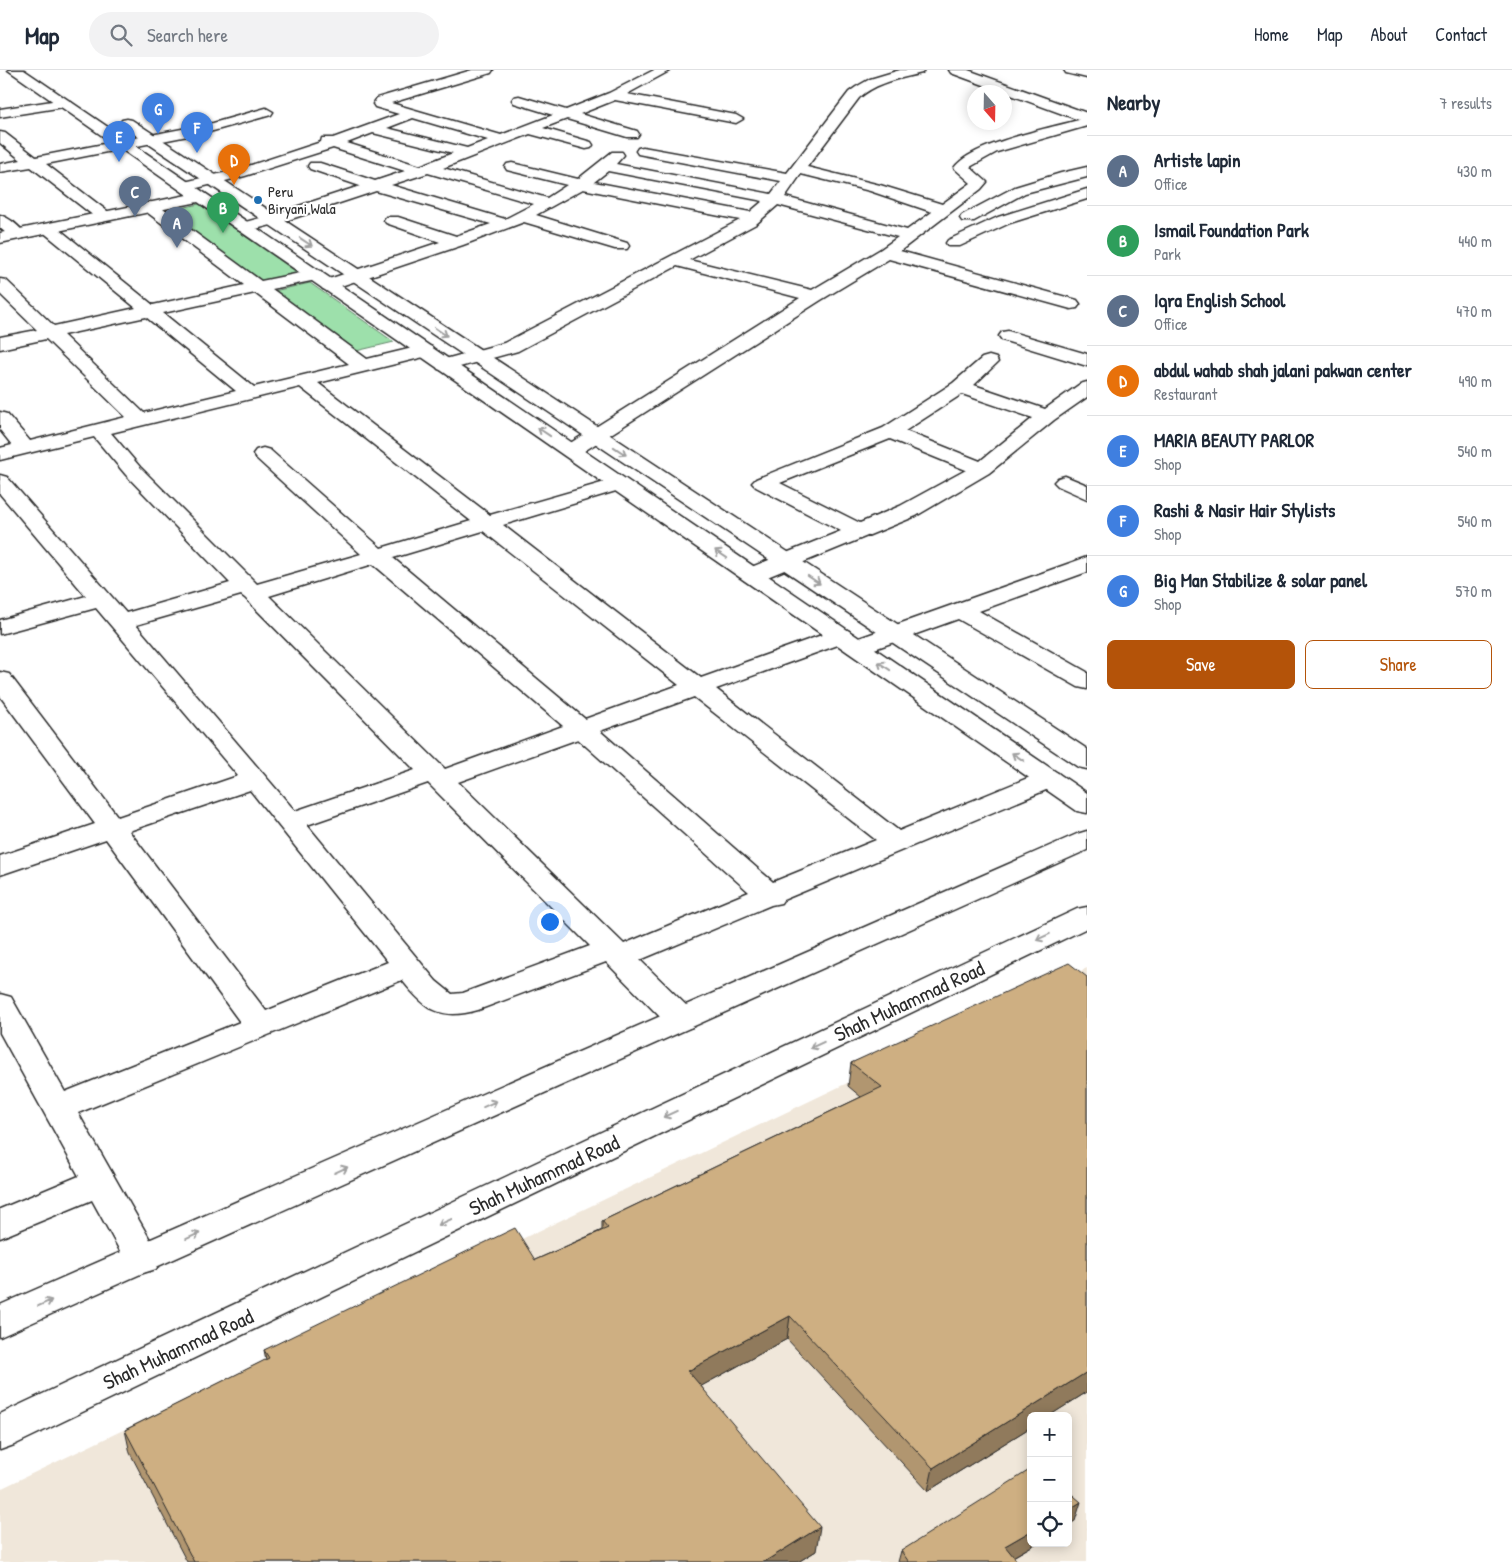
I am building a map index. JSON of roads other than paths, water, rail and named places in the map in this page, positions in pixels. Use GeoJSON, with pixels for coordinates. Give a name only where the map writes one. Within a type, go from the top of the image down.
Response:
{"type":"FeatureCollection","features":[{"type":"Feature","properties":{"kind":"street"},"geometry":{"type":"LineString","coordinates":[[47,70],[86,96]]}},
{"type":"Feature","properties":{"kind":"street"},"geometry":{"type":"LineString","coordinates":[[486,70],[382,101],[380,104],[501,140]]}},
{"type":"Feature","properties":{"kind":"street"},"geometry":{"type":"LineString","coordinates":[[244,226],[273,220],[425,170],[614,96],[664,70]]}},
{"type":"Feature","properties":{"kind":"street"},"geometry":{"type":"LineString","coordinates":[[445,364],[511,347],[754,218],[775,199],[861,88],[873,82],[912,70]]}},
{"type":"Feature","properties":{"kind":"street"},"geometry":{"type":"LineString","coordinates":[[956,70],[1087,118]]}},
{"type":"Feature","properties":{"kind":"street"},"geometry":{"type":"LineString","coordinates":[[1071,70],[1087,74]]}},
{"type":"Feature","properties":{"kind":"street"},"geometry":{"type":"LineString","coordinates":[[20,73],[1087,805]]}},
{"type":"Feature","properties":{"kind":"street"},"geometry":{"type":"LineString","coordinates":[[614,96],[736,120]]}},
{"type":"Feature","properties":{"kind":"street"},"geometry":{"type":"LineString","coordinates":[[1049,104],[1068,99]]}},
{"type":"Feature","properties":{"kind":"street"},"geometry":{"type":"LineString","coordinates":[[519,100],[632,134]]}},
{"type":"Feature","properties":{"kind":"street"},"geometry":{"type":"LineString","coordinates":[[0,113],[64,103]]}},
{"type":"Feature","properties":{"kind":"street"},"geometry":{"type":"LineString","coordinates":[[110,112],[1087,761]]}},
{"type":"Feature","properties":{"kind":"street"},"geometry":{"type":"LineString","coordinates":[[0,168],[239,122],[266,112]]}},
{"type":"Feature","properties":{"kind":"street"},"geometry":{"type":"LineString","coordinates":[[0,238],[150,207],[193,191],[211,179],[240,173],[333,143],[411,114]]}},
{"type":"Feature","properties":{"kind":"street"},"geometry":{"type":"LineString","coordinates":[[571,451],[815,296],[887,253],[979,182],[961,168],[964,165],[992,149],[1087,122]]}},
{"type":"Feature","properties":{"kind":"street"},"geometry":{"type":"LineString","coordinates":[[374,129],[470,153]]}},
{"type":"Feature","properties":{"kind":"street"},"geometry":{"type":"LineString","coordinates":[[529,129],[586,145]]}},
{"type":"Feature","properties":{"kind":"street"},"geometry":{"type":"LineString","coordinates":[[0,136],[105,216]]}},
{"type":"Feature","properties":{"kind":"street"},"geometry":{"type":"LineString","coordinates":[[314,137],[425,170],[548,203]]}},
{"type":"Feature","properties":{"kind":"street"},"geometry":{"type":"LineString","coordinates":[[643,151],[794,173],[875,188],[943,210]]}},
{"type":"Feature","properties":{"kind":"street"},"geometry":{"type":"LineString","coordinates":[[0,344],[259,287],[358,276],[506,224],[580,184],[611,160],[775,199],[908,235]]}},
{"type":"Feature","properties":{"kind":"street"},"geometry":{"type":"LineString","coordinates":[[315,166],[506,224]]}},
{"type":"Feature","properties":{"kind":"street"},"geometry":{"type":"LineString","coordinates":[[512,167],[580,184],[754,218]]}},
{"type":"Feature","properties":{"kind":"street"},"geometry":{"type":"LineString","coordinates":[[957,223],[994,206],[1020,190],[1066,176],[1087,172]]}},
{"type":"Feature","properties":{"kind":"street"},"geometry":{"type":"LineString","coordinates":[[954,243],[1004,220],[1085,196]]}},
{"type":"Feature","properties":{"kind":"street"},"geometry":{"type":"LineString","coordinates":[[150,207],[363,365]]}},
{"type":"Feature","properties":{"kind":"street"},"geometry":{"type":"LineString","coordinates":[[522,216],[621,246]]}},
{"type":"Feature","properties":{"kind":"street"},"geometry":{"type":"LineString","coordinates":[[0,220],[18,235]]}},
{"type":"Feature","properties":{"kind":"street"},"geometry":{"type":"LineString","coordinates":[[392,220],[457,242]]}},
{"type":"Feature","properties":{"kind":"street"},"geometry":{"type":"LineString","coordinates":[[48,228],[250,393]]}},
{"type":"Feature","properties":{"kind":"street"},"geometry":{"type":"LineString","coordinates":[[887,253],[1071,304]]}},
{"type":"Feature","properties":{"kind":"street"},"geometry":{"type":"LineString","coordinates":[[675,261],[815,296]]}},
{"type":"Feature","properties":{"kind":"street"},"geometry":{"type":"LineString","coordinates":[[0,284],[140,420]]}},
{"type":"Feature","properties":{"kind":"street"},"geometry":{"type":"LineString","coordinates":[[1008,336],[1087,360]]}},
{"type":"Feature","properties":{"kind":"street"},"geometry":{"type":"LineString","coordinates":[[0,454],[425,350]]}},
{"type":"Feature","properties":{"kind":"street"},"geometry":{"type":"LineString","coordinates":[[860,531],[763,483],[890,432],[960,387],[988,362]]}},
{"type":"Feature","properties":{"kind":"street"},"geometry":{"type":"LineString","coordinates":[[302,380],[896,842]]}},
{"type":"Feature","properties":{"kind":"street"},"geometry":{"type":"LineString","coordinates":[[960,387],[1047,416]]}},
{"type":"Feature","properties":{"kind":"street"},"geometry":{"type":"LineString","coordinates":[[752,575],[908,511],[982,469],[1047,416],[1087,388]]}},
{"type":"Feature","properties":{"kind":"street"},"geometry":{"type":"LineString","coordinates":[[0,418],[26,448]]}},
{"type":"Feature","properties":{"kind":"street"},"geometry":{"type":"LineString","coordinates":[[98,430],[133,471],[249,590],[681,1019]]}},
{"type":"Feature","properties":{"kind":"street"},"geometry":{"type":"LineString","coordinates":[[890,432],[982,469]]}},
{"type":"Feature","properties":{"kind":"street"},"geometry":{"type":"LineString","coordinates":[[263,454],[377,556],[582,729],[771,896]]}},
{"type":"Feature","properties":{"kind":"street"},"geometry":{"type":"LineString","coordinates":[[0,481],[255,779],[407,966],[440,1002],[457,1005],[467,1003],[616,953],[771,896],[1049,779]]}},
{"type":"Feature","properties":{"kind":"street"},"geometry":{"type":"LineString","coordinates":[[1065,482],[1087,493]]}},
{"type":"Feature","properties":{"kind":"street"},"geometry":{"type":"LineString","coordinates":[[121,622],[377,556],[619,484]]}},
{"type":"Feature","properties":{"kind":"street"},"geometry":{"type":"LineString","coordinates":[[290,822],[582,729],[696,688],[849,642],[895,633],[1087,564]]}},
{"type":"Feature","properties":{"kind":"street"},"geometry":{"type":"LineString","coordinates":[[0,627],[101,599]]}},
{"type":"Feature","properties":{"kind":"street"},"geometry":{"type":"LineString","coordinates":[[960,610],[1087,682]]}},
{"type":"Feature","properties":{"kind":"street"},"geometry":{"type":"LineString","coordinates":[[0,679],[260,1026]]}},
{"type":"Feature","properties":{"kind":"street"},"geometry":{"type":"LineString","coordinates":[[0,866],[255,779]]}},
{"type":"Feature","properties":{"kind":"street"},"geometry":{"type":"LineString","coordinates":[[0,1322],[1087,840]]}},
{"type":"Feature","properties":{"kind":"street","name":"Shah Muhammad Road"},"geometry":{"type":"LineString","coordinates":[[0,1433],[1087,916]]}},
{"type":"Feature","properties":{"kind":"street"},"geometry":{"type":"LineString","coordinates":[[58,1108],[407,966]]}},
{"type":"Feature","properties":{"kind":"street"},"geometry":{"type":"LineString","coordinates":[[0,1005],[143,1258]]}},
{"type":"Feature","properties":{"kind":"street"},"geometry":{"type":"LineString","coordinates":[[0,1224],[100,1182]]}},
{"type":"Feature","properties":{"kind":"place","name":"Big Man Stabilize & solar panel"},"geometry":{"type":"Point","coordinates":[158,134]}},
{"type":"Feature","properties":{"kind":"place","name":"Rashi & Nasir Hair Stylists"},"geometry":{"type":"Point","coordinates":[197,153]}},
{"type":"Feature","properties":{"kind":"place","name":"MARIA BEAUTY PARLOR"},"geometry":{"type":"Point","coordinates":[119,162]}},
{"type":"Feature","properties":{"kind":"place","name":"abdul wahab shah jalani pakwan center"},"geometry":{"type":"Point","coordinates":[234,185]}},
{"type":"Feature","properties":{"kind":"place","name":"Peru Biryani Wala"},"geometry":{"type":"Point","coordinates":[258,200]}},
{"type":"Feature","properties":{"kind":"place","name":"Iqra English School"},"geometry":{"type":"Point","coordinates":[135,217]}},
{"type":"Feature","properties":{"kind":"place","name":"Ismail Foundation Park"},"geometry":{"type":"Point","coordinates":[223,233]}},
{"type":"Feature","properties":{"kind":"place","name":"Artiste lapin"},"geometry":{"type":"Point","coordinates":[177,248]}}]}
